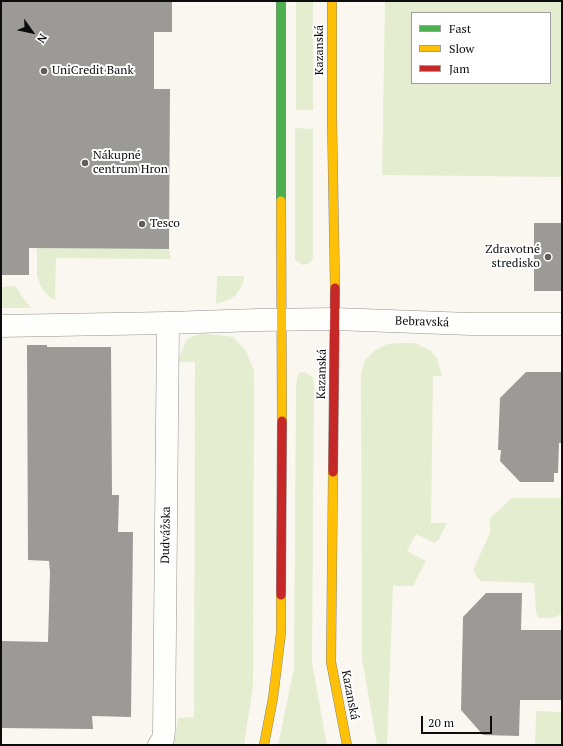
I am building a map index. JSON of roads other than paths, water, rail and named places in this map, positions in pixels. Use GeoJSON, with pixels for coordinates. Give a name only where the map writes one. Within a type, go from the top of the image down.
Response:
{"type":"FeatureCollection","features":[{"type":"Feature","properties":{"kind":"main road"},"geometry":{"type":"LineString","coordinates":[[264,745],[273,698],[281,633],[281,1]]}},
{"type":"Feature","properties":{"kind":"main road","name":"Kazanská"},"geometry":{"type":"LineString","coordinates":[[332,1],[335,319],[331,662],[347,745]]}},
{"type":"Feature","properties":{"kind":"street","name":"Bebravská"},"geometry":{"type":"LineString","coordinates":[[282,320],[335,319],[470,324],[562,324]]}},
{"type":"Feature","properties":{"kind":"street"},"geometry":{"type":"LineString","coordinates":[[1,326],[282,320]]}},
{"type":"Feature","properties":{"kind":"street","name":"Dudvážska"},"geometry":{"type":"LineString","coordinates":[[159,745],[163,739],[164,731],[168,323]]}},
{"type":"Feature","properties":{"kind":"place","name":"UniCredit Bank"},"geometry":{"type":"Point","coordinates":[44,71]}},
{"type":"Feature","properties":{"kind":"place","name":"Nákupné centrum Hron"},"geometry":{"type":"Point","coordinates":[85,163]}},
{"type":"Feature","properties":{"kind":"place","name":"Tesco"},"geometry":{"type":"Point","coordinates":[142,224]}},
{"type":"Feature","properties":{"kind":"place","name":"Zdravotné stredisko"},"geometry":{"type":"Point","coordinates":[548,257]}}]}
